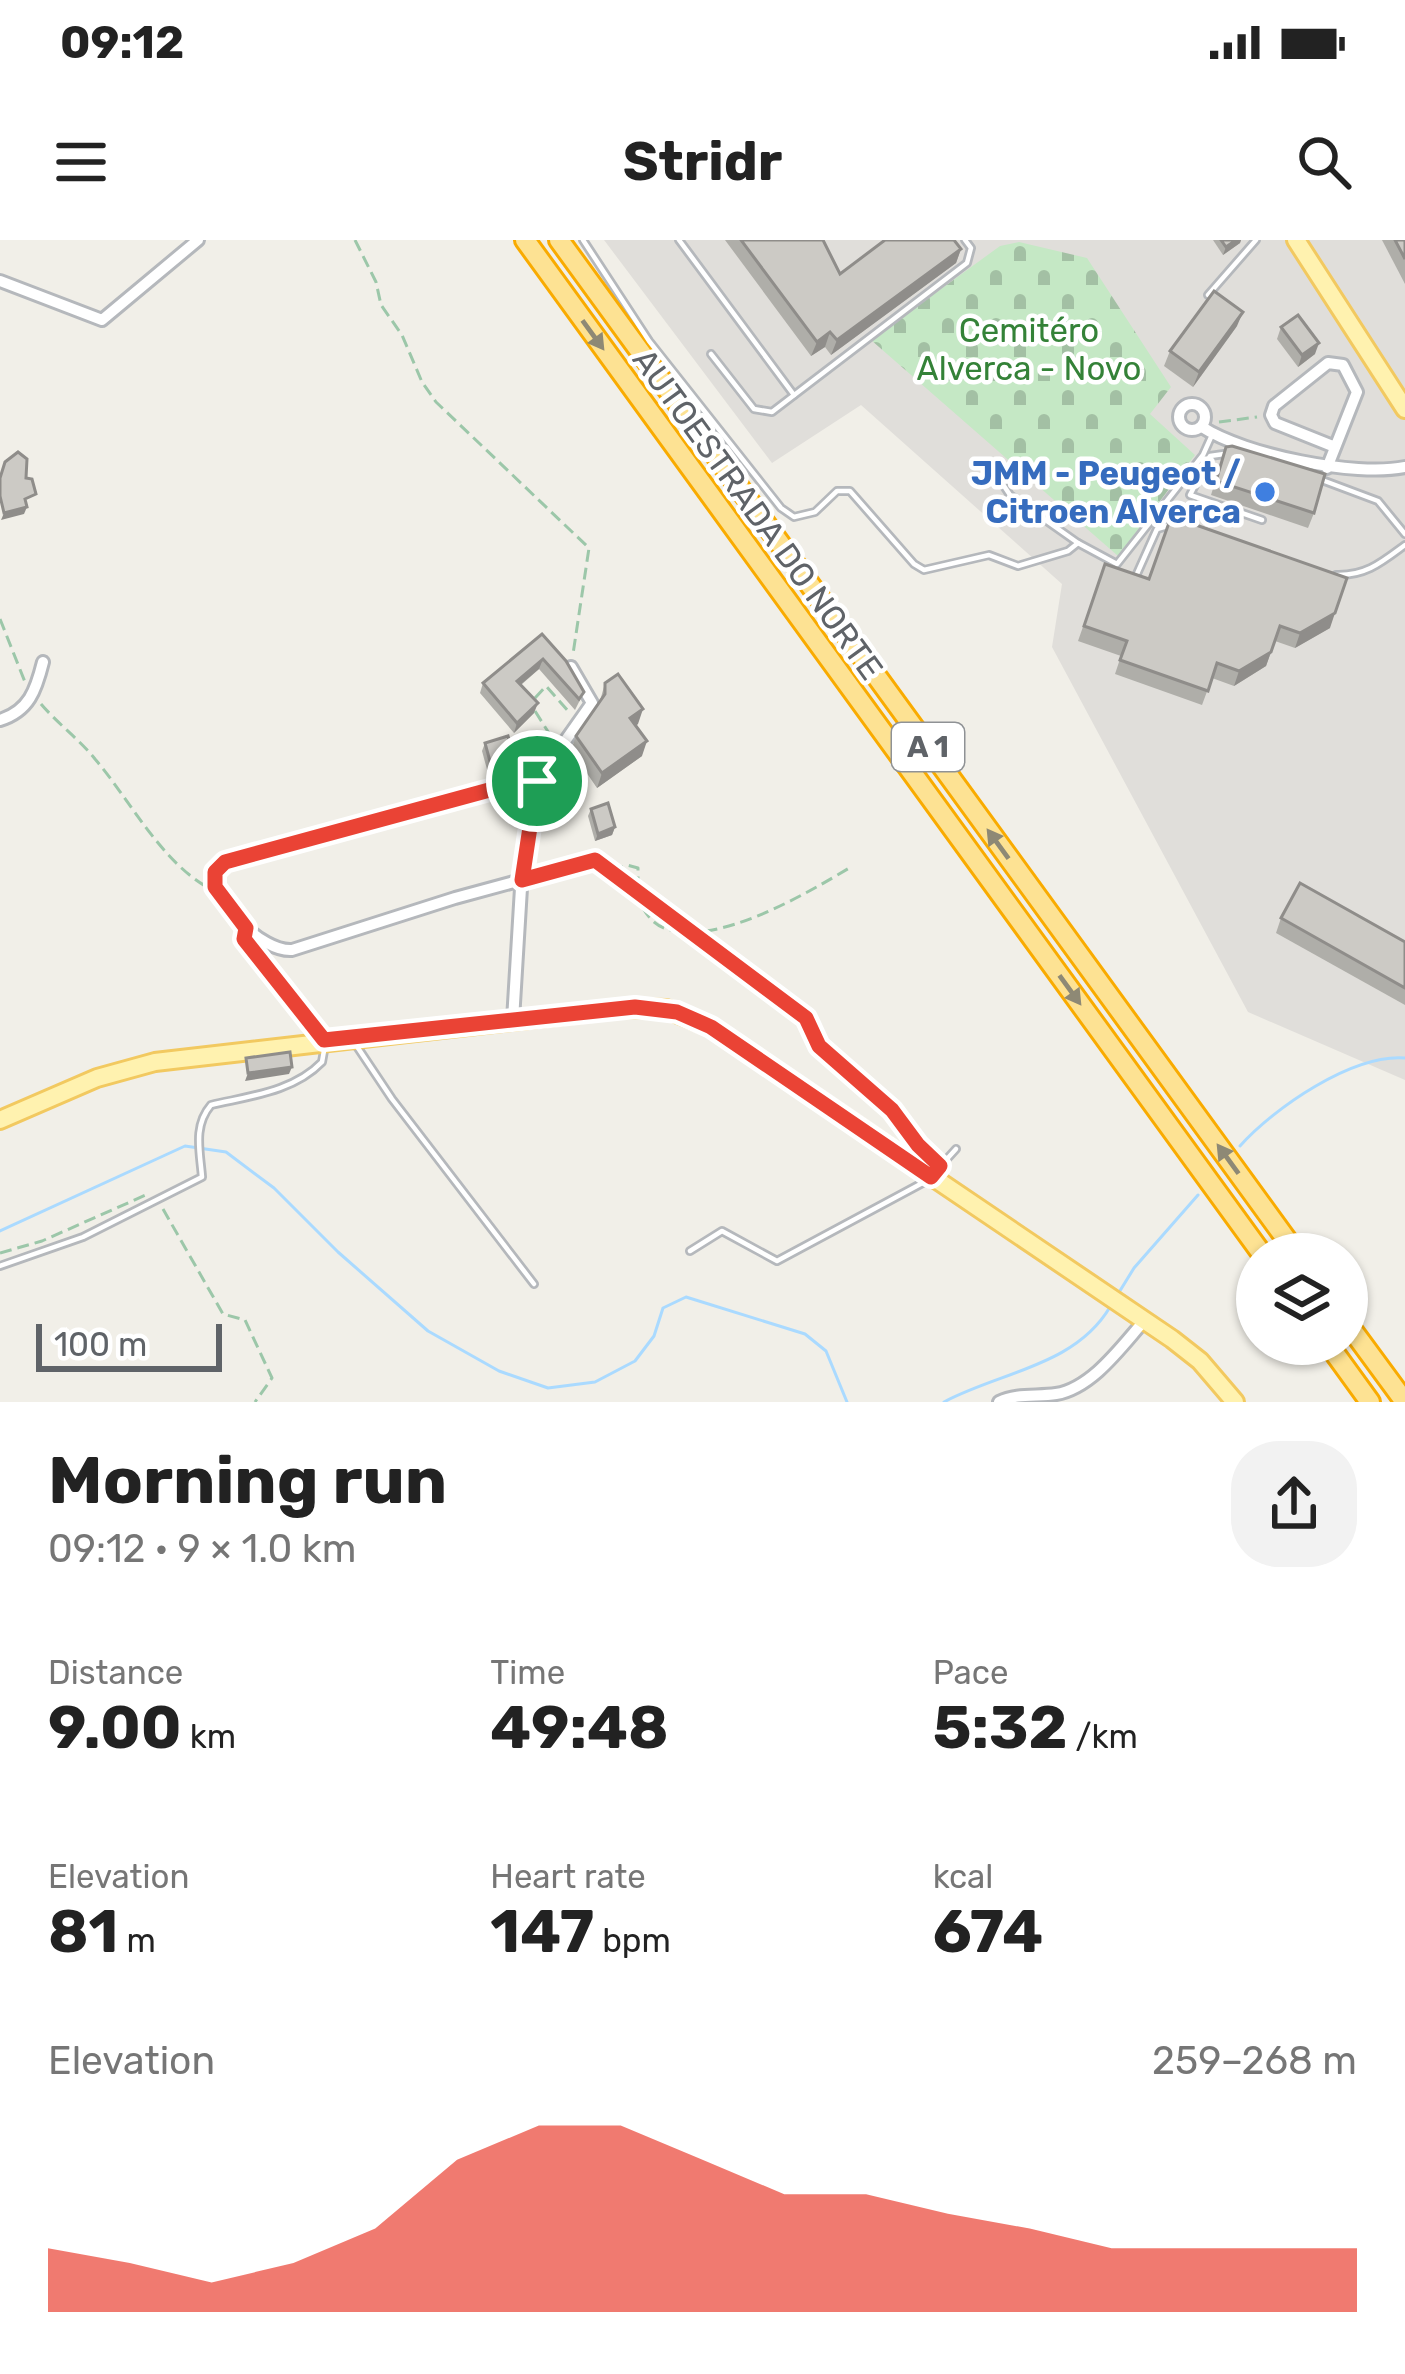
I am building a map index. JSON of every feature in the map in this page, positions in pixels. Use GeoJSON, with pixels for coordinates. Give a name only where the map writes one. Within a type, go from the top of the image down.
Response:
{"type":"FeatureCollection","features":[{"type":"Feature","properties":{"kind":"highway","name":"AUTOESTRADA DO NORTE"},"geometry":{"type":"LineString","coordinates":[[525,240],[1247,1233]]}},
{"type":"Feature","properties":{"kind":"highway","name":"AUTOESTRADA DO NORTE"},"geometry":{"type":"LineString","coordinates":[[559,240],[1282,1233]]}},
{"type":"Feature","properties":{"kind":"highway"},"geometry":{"type":"LineString","coordinates":[[1368,1352],[1405,1402]]}},
{"type":"Feature","properties":{"kind":"highway"},"geometry":{"type":"LineString","coordinates":[[1343,1365],[1370,1402]]}},
{"type":"Feature","properties":{"kind":"main road"},"geometry":{"type":"LineString","coordinates":[[1296,240],[1403,402]]}},
{"type":"Feature","properties":{"kind":"main road"},"geometry":{"type":"LineString","coordinates":[[0,1120],[122,1070],[197,1055],[639,1007],[688,1015],[935,1172],[1189,1352],[1234,1402]]}},
{"type":"Feature","properties":{"kind":"street"},"geometry":{"type":"LineString","coordinates":[[0,281],[102,320],[198,240]]}},
{"type":"Feature","properties":{"kind":"street"},"geometry":{"type":"LineString","coordinates":[[1327,467],[1335,447],[1357,388],[1339,362],[1328,363],[1274,406],[1271,416],[1275,423],[1335,447]]}},
{"type":"Feature","properties":{"kind":"street"},"geometry":{"type":"LineString","coordinates":[[1208,430],[1327,467],[1372,471],[1405,467]]}},
{"type":"Feature","properties":{"kind":"street"},"geometry":{"type":"LineString","coordinates":[[0,720],[34,696],[43,662]]}},
{"type":"Feature","properties":{"kind":"street"},"geometry":{"type":"LineString","coordinates":[[512,1020],[522,880],[537,781],[592,704],[571,667]]}},
{"type":"Feature","properties":{"kind":"street"},"geometry":{"type":"LineString","coordinates":[[537,781],[526,780],[225,862],[215,872],[215,887],[246,928],[278,951],[595,860]]}},
{"type":"Feature","properties":{"kind":"street"},"geometry":{"type":"LineString","coordinates":[[999,1402],[1074,1390],[1118,1352],[1144,1321]]}},
{"type":"Feature","properties":{"kind":"lane"},"geometry":{"type":"LineString","coordinates":[[584,240],[649,340],[788,514],[810,515],[837,490],[850,490],[924,570],[989,555],[1018,566],[1068,551],[1078,543]]}},
{"type":"Feature","properties":{"kind":"lane"},"geometry":{"type":"LineString","coordinates":[[679,240],[794,395]]}},
{"type":"Feature","properties":{"kind":"lane"},"geometry":{"type":"LineString","coordinates":[[712,354],[754,409],[772,412],[967,263],[971,248],[965,240]]}},
{"type":"Feature","properties":{"kind":"lane"},"geometry":{"type":"LineString","coordinates":[[1208,296],[1256,240]]}},
{"type":"Feature","properties":{"kind":"lane"},"geometry":{"type":"LineString","coordinates":[[992,468],[1010,495],[1110,563],[1120,562],[1203,455],[1208,430]]}},
{"type":"Feature","properties":{"kind":"lane"},"geometry":{"type":"LineString","coordinates":[[1227,454],[1210,456],[1190,495],[1262,520]]}},
{"type":"Feature","properties":{"kind":"lane"},"geometry":{"type":"LineString","coordinates":[[1310,477],[1352,488],[1378,501],[1405,534]]}},
{"type":"Feature","properties":{"kind":"lane"},"geometry":{"type":"LineString","coordinates":[[1136,578],[1156,529],[1181,524]]}},
{"type":"Feature","properties":{"kind":"lane"},"geometry":{"type":"LineString","coordinates":[[1333,575],[1354,576],[1371,570],[1405,545]]}},
{"type":"Feature","properties":{"kind":"lane"},"geometry":{"type":"LineString","coordinates":[[351,1037],[392,1099],[534,1284]]}},
{"type":"Feature","properties":{"kind":"lane"},"geometry":{"type":"LineString","coordinates":[[0,1266],[83,1237],[202,1177],[199,1137],[202,1118],[211,1105],[275,1090],[313,1071],[326,1054],[324,1040]]}},
{"type":"Feature","properties":{"kind":"lane"},"geometry":{"type":"LineString","coordinates":[[689,1251],[722,1231],[777,1261],[919,1188],[956,1149]]}},
{"type":"Feature","properties":{"kind":"path"},"geometry":{"type":"LineString","coordinates":[[355,240],[376,282],[381,305],[407,343],[436,403],[589,548],[571,667]]}},
{"type":"Feature","properties":{"kind":"path"},"geometry":{"type":"LineString","coordinates":[[1208,430],[1220,421],[1271,416]]}},
{"type":"Feature","properties":{"kind":"path"},"geometry":{"type":"LineString","coordinates":[[0,619],[34,696],[94,757],[133,811],[187,871],[205,887],[215,887]]}},
{"type":"Feature","properties":{"kind":"path"},"geometry":{"type":"LineString","coordinates":[[560,749],[530,704],[546,686],[578,722]]}},
{"type":"Feature","properties":{"kind":"path"},"geometry":{"type":"LineString","coordinates":[[595,860],[806,1018],[819,1046],[892,1110],[935,1172]]}},
{"type":"Feature","properties":{"kind":"path"},"geometry":{"type":"LineString","coordinates":[[610,871],[627,865],[638,868],[638,892]]}},
{"type":"Feature","properties":{"kind":"path"},"geometry":{"type":"LineString","coordinates":[[632,887],[650,919],[664,928],[694,933],[778,909],[851,867]]}},
{"type":"Feature","properties":{"kind":"path"},"geometry":{"type":"LineString","coordinates":[[246,928],[244,939],[258,961],[324,1040]]}},
{"type":"Feature","properties":{"kind":"path"},"geometry":{"type":"LineString","coordinates":[[0,1253],[42,1241],[146,1193],[158,1201],[223,1315],[245,1320],[272,1378],[255,1402]]}},
{"type":"Feature","properties":{"kind":"shaded area"},"geometry":{"type":"Polygon","coordinates":[[[604,240],[1405,240],[1405,1080],[1248,1012],[1052,647],[1062,584],[861,405],[772,463],[604,240]]]}},
{"type":"Feature","properties":{"kind":"green space","name":"Cemitéro Alverca - Novo"},"geometry":{"type":"Polygon","coordinates":[[[1019,242],[1087,258],[1171,387],[1150,414],[1195,455],[1118,556],[871,340],[1000,246],[1019,242]]]}},
{"type":"Feature","properties":{"kind":"building"},"geometry":{"type":"Polygon","coordinates":[[[741,240],[823,240],[840,274],[885,240],[954,240],[961,249],[837,340],[830,332],[817,342],[741,240]]]}},
{"type":"Feature","properties":{"kind":"building"},"geometry":{"type":"Polygon","coordinates":[[[1395,240],[1405,240],[1405,259],[1395,240]]]}},
{"type":"Feature","properties":{"kind":"building"},"geometry":{"type":"Polygon","coordinates":[[[1214,291],[1243,312],[1199,372],[1170,351],[1214,291]]]}},
{"type":"Feature","properties":{"kind":"building"},"geometry":{"type":"Polygon","coordinates":[[[1298,315],[1319,343],[1302,355],[1281,327],[1298,315]]]}},
{"type":"Feature","properties":{"kind":"building"},"geometry":{"type":"Polygon","coordinates":[[[1226,447],[1325,474],[1314,513],[1216,481],[1226,447]]]}},
{"type":"Feature","properties":{"kind":"building"},"geometry":{"type":"Polygon","coordinates":[[[18,452],[27,459],[26,478],[32,479],[36,494],[25,499],[27,507],[4,513],[0,478],[5,462],[18,452]]]}},
{"type":"Feature","properties":{"kind":"building"},"geometry":{"type":"Polygon","coordinates":[[[1176,518],[1347,578],[1335,613],[1300,633],[1280,626],[1271,652],[1239,671],[1217,663],[1208,691],[1120,660],[1127,641],[1084,626],[1105,564],[1149,579],[1170,520],[1176,518]]]}},
{"type":"Feature","properties":{"kind":"building"},"geometry":{"type":"Polygon","coordinates":[[[542,634],[566,661],[584,692],[579,699],[543,659],[517,681],[538,703],[517,723],[483,683],[542,634]]]}},
{"type":"Feature","properties":{"kind":"building"},"geometry":{"type":"Polygon","coordinates":[[[618,674],[643,709],[630,718],[647,741],[602,773],[576,736],[605,694],[605,683],[618,674]]]}},
{"type":"Feature","properties":{"kind":"building"},"geometry":{"type":"Polygon","coordinates":[[[508,736],[514,758],[491,765],[485,743],[508,736]]]}},
{"type":"Feature","properties":{"kind":"building"},"geometry":{"type":"Polygon","coordinates":[[[608,803],[615,827],[598,834],[591,809],[608,803]]]}},
{"type":"Feature","properties":{"kind":"building"},"geometry":{"type":"Polygon","coordinates":[[[1300,883],[1405,942],[1405,988],[1281,918],[1300,883]]]}},
{"type":"Feature","properties":{"kind":"building"},"geometry":{"type":"Polygon","coordinates":[[[290,1052],[292,1067],[248,1073],[246,1058],[290,1052]]]}},
{"type":"Feature","properties":{"kind":"waterway"},"geometry":{"type":"LineString","coordinates":[[1240,1146],[1315,1086],[1362,1065],[1405,1058]]}},
{"type":"Feature","properties":{"kind":"waterway"},"geometry":{"type":"LineString","coordinates":[[0,1231],[185,1146],[226,1152],[274,1188],[428,1331],[499,1371],[548,1388],[595,1382],[635,1361],[654,1336],[663,1308],[686,1297],[805,1334],[826,1351],[847,1402]]}},
{"type":"Feature","properties":{"kind":"waterway"},"geometry":{"type":"LineString","coordinates":[[1118,1294],[1134,1268],[1198,1195]]}},
{"type":"Feature","properties":{"kind":"waterway"},"geometry":{"type":"LineString","coordinates":[[944,1402],[1057,1355],[1095,1327],[1110,1307]]}},
{"type":"Feature","properties":{"kind":"place","name":"JMM - Peugeot / Citroen Alverca"},"geometry":{"type":"Point","coordinates":[1265,492]}},
{"type":"Feature","properties":{"kind":"route"},"geometry":{"type":"LineString","coordinates":[[526,780],[537,781],[522,880],[595,860],[806,1018],[819,1046],[892,1110],[940,1166],[931,1177],[711,1027],[666,1009],[635,1007],[324,1040],[258,961],[244,939],[246,928],[215,887],[215,872],[225,862],[526,780]]}}]}
